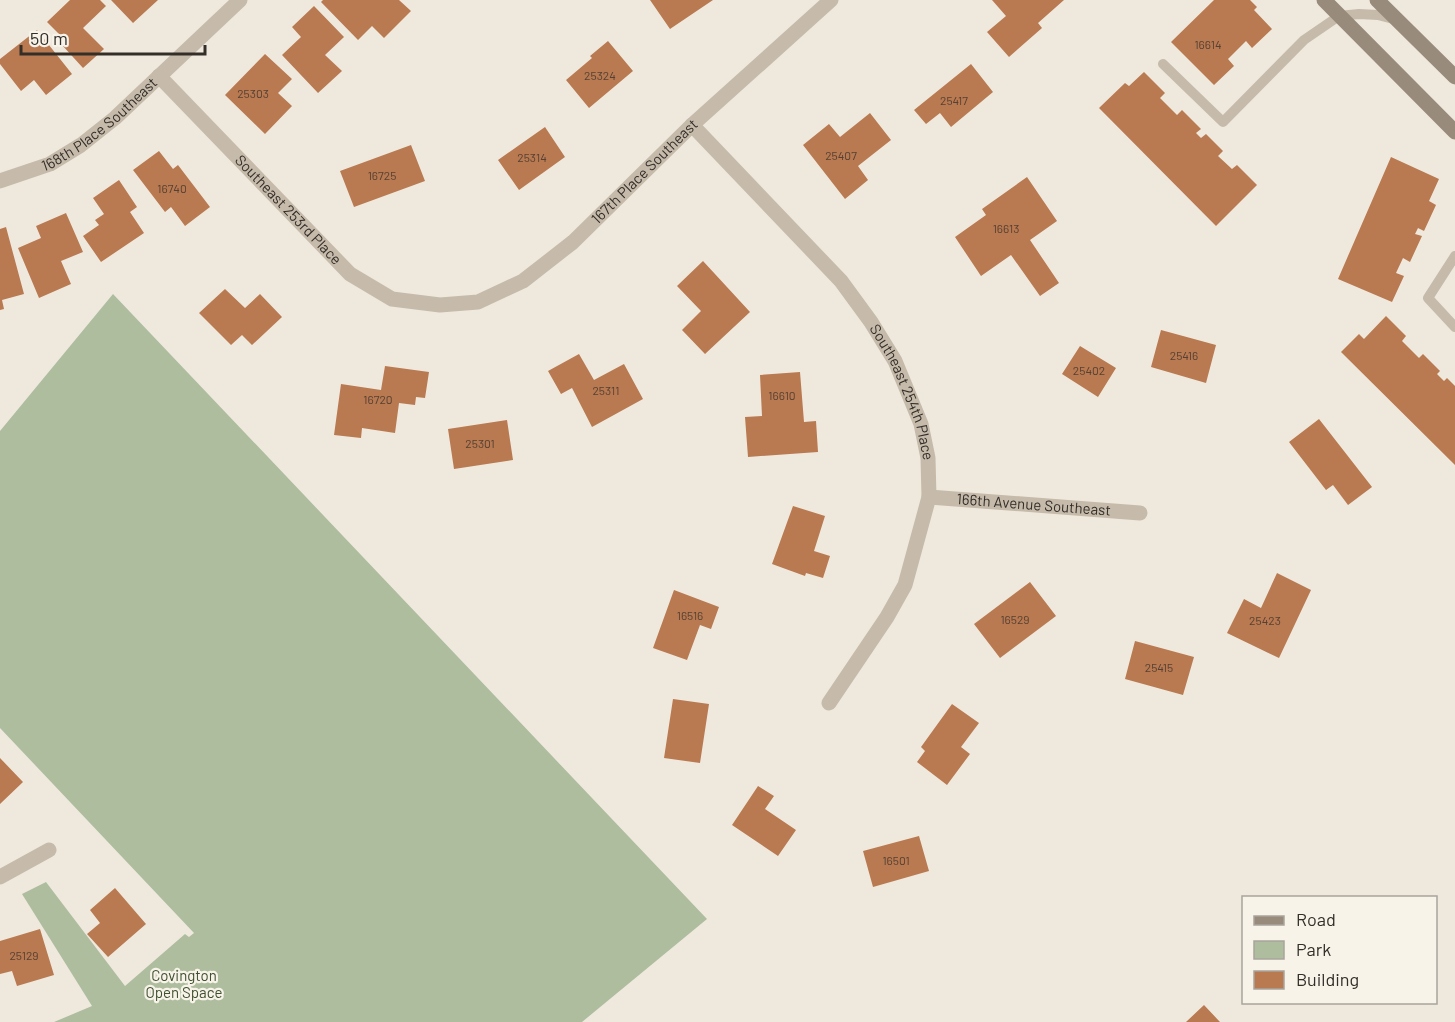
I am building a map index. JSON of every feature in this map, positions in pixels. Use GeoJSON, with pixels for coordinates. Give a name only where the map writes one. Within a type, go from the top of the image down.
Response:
{"type":"FeatureCollection","features":[{"type":"Feature","properties":{"kind":"main road"},"geometry":{"type":"LineString","coordinates":[[1323,0],[1455,132]]}},
{"type":"Feature","properties":{"kind":"main road"},"geometry":{"type":"LineString","coordinates":[[1377,0],[1455,77]]}},
{"type":"Feature","properties":{"kind":"street","name":"168th Place Southeast"},"geometry":{"type":"LineString","coordinates":[[0,181],[50,164],[81,145],[115,118],[240,0]]}},
{"type":"Feature","properties":{"kind":"street","name":"167th Place Southeast"},"geometry":{"type":"LineString","coordinates":[[440,305],[478,302],[523,281],[573,242],[692,125],[831,0]]}},
{"type":"Feature","properties":{"kind":"street","name":"Southeast 253rd Place"},"geometry":{"type":"LineString","coordinates":[[159,76],[350,274],[392,298],[440,305]]}},
{"type":"Feature","properties":{"kind":"street","name":"Southeast 254th Place"},"geometry":{"type":"LineString","coordinates":[[692,125],[841,281],[896,361],[921,424],[928,458],[929,497],[905,585],[887,617],[829,703]]}},
{"type":"Feature","properties":{"kind":"street","name":"166th Avenue Southeast"},"geometry":{"type":"LineString","coordinates":[[929,497],[1140,513]]}},
{"type":"Feature","properties":{"kind":"street"},"geometry":{"type":"LineString","coordinates":[[0,878],[49,850]]}},
{"type":"Feature","properties":{"kind":"lane"},"geometry":{"type":"LineString","coordinates":[[1163,64],[1223,122],[1304,40],[1339,16],[1378,15],[1398,20]]}},
{"type":"Feature","properties":{"kind":"lane"},"geometry":{"type":"LineString","coordinates":[[1455,256],[1428,298],[1455,327]]}},
{"type":"Feature","properties":{"kind":"green space","name":"Covington Open Space"},"geometry":{"type":"Polygon","coordinates":[[[113,294],[707,919],[582,1022],[54,1022],[92,1006],[22,894],[46,882],[125,986],[185,934],[189,937],[194,933],[0,728],[0,431],[113,294]]]}},
{"type":"Feature","properties":{"kind":"building"},"geometry":{"type":"Polygon","coordinates":[[[70,0],[100,0],[106,6],[83,28],[104,49],[83,68],[62,45],[66,41],[47,22],[70,0]]]}},
{"type":"Feature","properties":{"kind":"building"},"geometry":{"type":"Polygon","coordinates":[[[111,0],[158,0],[133,23],[111,0]]]}},
{"type":"Feature","properties":{"kind":"building"},"geometry":{"type":"Polygon","coordinates":[[[323,0],[399,0],[411,11],[384,38],[372,26],[358,40],[321,2],[323,0]]]}},
{"type":"Feature","properties":{"kind":"building"},"geometry":{"type":"Polygon","coordinates":[[[650,0],[713,0],[670,29],[650,0]]]}},
{"type":"Feature","properties":{"kind":"building"},"geometry":{"type":"Polygon","coordinates":[[[992,0],[1064,0],[1038,23],[1042,28],[1009,57],[987,32],[1006,16],[992,0]]]}},
{"type":"Feature","properties":{"kind":"building"},"geometry":{"type":"Polygon","coordinates":[[[1214,0],[1250,0],[1257,7],[1254,10],[1272,29],[1252,48],[1246,41],[1228,59],[1234,66],[1214,85],[1171,42],[1214,0]]]}},
{"type":"Feature","properties":{"kind":"building"},"geometry":{"type":"Polygon","coordinates":[[[314,6],[344,37],[325,55],[342,71],[318,93],[282,55],[301,37],[292,27],[314,6]]]}},
{"type":"Feature","properties":{"kind":"building"},"geometry":{"type":"Polygon","coordinates":[[[37,30],[72,74],[46,95],[34,80],[21,91],[0,64],[0,59],[37,30]]]}},
{"type":"Feature","properties":{"kind":"building"},"geometry":{"type":"Polygon","coordinates":[[[608,41],[633,71],[589,108],[566,80],[608,41]]]}},
{"type":"Feature","properties":{"kind":"building"},"geometry":{"type":"Polygon","coordinates":[[[265,54],[292,79],[278,93],[292,106],[265,134],[225,95],[265,54]]]}},
{"type":"Feature","properties":{"kind":"building"},"geometry":{"type":"Polygon","coordinates":[[[971,64],[993,92],[951,127],[940,113],[926,124],[914,110],[971,64]]]}},
{"type":"Feature","properties":{"kind":"building"},"geometry":{"type":"Polygon","coordinates":[[[1144,72],[1165,93],[1160,98],[1177,115],[1182,110],[1201,129],[1196,133],[1201,138],[1206,134],[1223,151],[1218,156],[1232,169],[1237,165],[1257,185],[1216,226],[1099,108],[1125,83],[1129,86],[1144,72]]]}},
{"type":"Feature","properties":{"kind":"building"},"geometry":{"type":"Polygon","coordinates":[[[870,113],[891,140],[858,166],[868,180],[845,199],[803,145],[829,124],[840,137],[870,113]]]}},
{"type":"Feature","properties":{"kind":"building"},"geometry":{"type":"Polygon","coordinates":[[[545,127],[565,157],[519,190],[498,160],[545,127]]]}},
{"type":"Feature","properties":{"kind":"building"},"geometry":{"type":"Polygon","coordinates":[[[411,145],[425,181],[354,207],[340,171],[411,145]]]}},
{"type":"Feature","properties":{"kind":"building"},"geometry":{"type":"Polygon","coordinates":[[[159,151],[173,169],[178,165],[210,207],[185,226],[171,207],[165,212],[133,170],[159,151]]]}},
{"type":"Feature","properties":{"kind":"building"},"geometry":{"type":"Polygon","coordinates":[[[1391,157],[1439,179],[1429,201],[1436,205],[1424,231],[1418,228],[1415,234],[1422,236],[1410,262],[1403,258],[1396,273],[1404,276],[1392,302],[1338,279],[1391,157]]]}},
{"type":"Feature","properties":{"kind":"building"},"geometry":{"type":"Polygon","coordinates":[[[1027,177],[1057,221],[1030,240],[1059,283],[1040,296],[1011,255],[981,276],[955,237],[986,215],[982,209],[1027,177]]]}},
{"type":"Feature","properties":{"kind":"building"},"geometry":{"type":"Polygon","coordinates":[[[119,180],[137,207],[130,212],[144,233],[101,262],[83,236],[99,225],[95,220],[104,214],[93,198],[119,180]]]}},
{"type":"Feature","properties":{"kind":"building"},"geometry":{"type":"Polygon","coordinates":[[[66,213],[83,252],[61,261],[71,284],[39,298],[18,248],[41,238],[36,226],[66,213]]]}},
{"type":"Feature","properties":{"kind":"building"},"geometry":{"type":"Polygon","coordinates":[[[6,227],[24,294],[2,300],[4,309],[0,310],[0,229],[6,227]]]}},
{"type":"Feature","properties":{"kind":"building"},"geometry":{"type":"Polygon","coordinates":[[[703,261],[750,312],[705,354],[682,330],[701,311],[677,286],[703,261]]]}},
{"type":"Feature","properties":{"kind":"building"},"geometry":{"type":"Polygon","coordinates":[[[225,289],[245,308],[260,294],[282,317],[252,345],[242,335],[231,345],[199,313],[225,289]]]}},
{"type":"Feature","properties":{"kind":"building"},"geometry":{"type":"Polygon","coordinates":[[[1386,316],[1406,336],[1402,341],[1419,358],[1423,354],[1440,371],[1437,374],[1444,381],[1447,378],[1455,386],[1455,465],[1341,352],[1359,334],[1364,339],[1386,316]]]}},
{"type":"Feature","properties":{"kind":"building"},"geometry":{"type":"Polygon","coordinates":[[[1161,330],[1216,345],[1206,383],[1151,367],[1161,330]]]}},
{"type":"Feature","properties":{"kind":"building"},"geometry":{"type":"Polygon","coordinates":[[[1080,346],[1116,368],[1098,397],[1062,374],[1080,346]]]}},
{"type":"Feature","properties":{"kind":"building"},"geometry":{"type":"Polygon","coordinates":[[[579,354],[594,380],[624,364],[643,399],[592,427],[572,388],[561,394],[548,371],[579,354]]]}},
{"type":"Feature","properties":{"kind":"building"},"geometry":{"type":"Polygon","coordinates":[[[385,366],[429,372],[425,398],[416,397],[415,405],[399,403],[395,433],[362,428],[361,438],[334,435],[341,384],[381,390],[385,366]]]}},
{"type":"Feature","properties":{"kind":"building"},"geometry":{"type":"Polygon","coordinates":[[[800,372],[804,422],[816,421],[818,452],[748,457],[745,417],[762,416],[760,375],[800,372]]]}},
{"type":"Feature","properties":{"kind":"building"},"geometry":{"type":"Polygon","coordinates":[[[1319,419],[1372,487],[1348,505],[1333,485],[1326,490],[1289,442],[1319,419]]]}},
{"type":"Feature","properties":{"kind":"building"},"geometry":{"type":"Polygon","coordinates":[[[507,420],[513,460],[454,469],[448,429],[507,420]]]}},
{"type":"Feature","properties":{"kind":"building"},"geometry":{"type":"Polygon","coordinates":[[[793,506],[825,516],[814,551],[830,556],[823,578],[806,573],[805,576],[772,564],[793,506]]]}},
{"type":"Feature","properties":{"kind":"building"},"geometry":{"type":"Polygon","coordinates":[[[1277,573],[1311,590],[1279,658],[1227,633],[1244,599],[1261,608],[1277,573]]]}},
{"type":"Feature","properties":{"kind":"building"},"geometry":{"type":"Polygon","coordinates":[[[1030,582],[1056,616],[1000,658],[974,624],[1030,582]]]}},
{"type":"Feature","properties":{"kind":"building"},"geometry":{"type":"Polygon","coordinates":[[[674,590],[719,607],[711,629],[700,625],[687,660],[653,648],[674,590]]]}},
{"type":"Feature","properties":{"kind":"building"},"geometry":{"type":"Polygon","coordinates":[[[1135,641],[1194,657],[1183,695],[1125,679],[1135,641]]]}},
{"type":"Feature","properties":{"kind":"building"},"geometry":{"type":"Polygon","coordinates":[[[673,699],[709,704],[700,763],[664,758],[673,699]]]}},
{"type":"Feature","properties":{"kind":"building"},"geometry":{"type":"Polygon","coordinates":[[[952,704],[979,723],[961,747],[970,754],[947,785],[917,762],[925,751],[921,747],[952,704]]]}},
{"type":"Feature","properties":{"kind":"building"},"geometry":{"type":"Polygon","coordinates":[[[0,758],[23,782],[0,804],[0,758]]]}},
{"type":"Feature","properties":{"kind":"building"},"geometry":{"type":"Polygon","coordinates":[[[758,786],[774,796],[765,809],[796,830],[778,856],[732,825],[758,786]]]}},
{"type":"Feature","properties":{"kind":"building"},"geometry":{"type":"Polygon","coordinates":[[[919,836],[929,871],[873,887],[863,851],[919,836]]]}},
{"type":"Feature","properties":{"kind":"building"},"geometry":{"type":"Polygon","coordinates":[[[115,888],[146,924],[108,957],[87,934],[100,923],[90,910],[115,888]]]}},
{"type":"Feature","properties":{"kind":"building"},"geometry":{"type":"Polygon","coordinates":[[[40,929],[54,975],[17,986],[12,971],[0,974],[0,941],[40,929]]]}},
{"type":"Feature","properties":{"kind":"building"},"geometry":{"type":"Polygon","coordinates":[[[1204,1005],[1220,1022],[1186,1022],[1204,1005]]]}}]}
